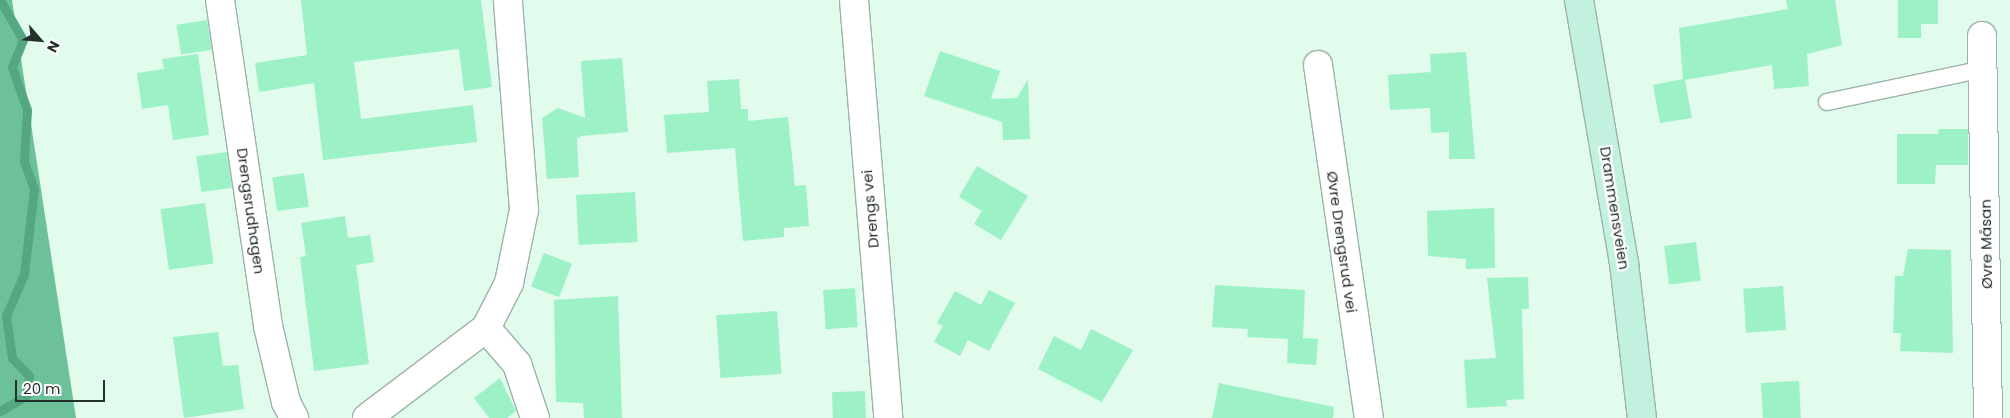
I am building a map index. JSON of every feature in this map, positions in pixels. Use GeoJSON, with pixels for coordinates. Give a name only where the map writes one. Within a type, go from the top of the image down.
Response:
{"type":"FeatureCollection","features":[{"type":"Feature","properties":{"kind":"main road","name":"Drammensveien"},"geometry":{"type":"LineString","coordinates":[[1579,0],[1624,262],[1642,418]]}},
{"type":"Feature","properties":{"kind":"street","name":"Drengsrudhagen"},"geometry":{"type":"LineString","coordinates":[[220,0],[268,326],[286,402],[294,418]]}},
{"type":"Feature","properties":{"kind":"street"},"geometry":{"type":"LineString","coordinates":[[367,418],[486,328],[509,283],[524,210],[508,0]]}},
{"type":"Feature","properties":{"kind":"street","name":"Drengs vei"},"geometry":{"type":"LineString","coordinates":[[854,0],[888,418]]}},
{"type":"Feature","properties":{"kind":"street","name":"Øvre Måsan"},"geometry":{"type":"LineString","coordinates":[[1982,36],[1988,418]]}},
{"type":"Feature","properties":{"kind":"street","name":"Øvre Drengsrud vei"},"geometry":{"type":"LineString","coordinates":[[1318,65],[1370,418]]}},
{"type":"Feature","properties":{"kind":"street"},"geometry":{"type":"LineString","coordinates":[[486,328],[517,364],[535,418]]}},
{"type":"Feature","properties":{"kind":"lane"},"geometry":{"type":"LineString","coordinates":[[1827,102],[1984,69]]}},
{"type":"Feature","properties":{"kind":"green space"},"geometry":{"type":"Polygon","coordinates":[[[0,0],[12,0],[76,418],[0,418],[0,0]]]}},
{"type":"Feature","properties":{"kind":"building"},"geometry":{"type":"Polygon","coordinates":[[[301,0],[481,0],[492,87],[464,91],[459,49],[354,62],[361,119],[473,105],[477,142],[323,160],[314,83],[259,92],[255,63],[307,55],[301,0]]]}},
{"type":"Feature","properties":{"kind":"building"},"geometry":{"type":"Polygon","coordinates":[[[1786,0],[1835,0],[1842,45],[1807,54],[1809,86],[1774,89],[1772,65],[1685,80],[1692,118],[1660,123],[1653,85],[1683,79],[1679,28],[1788,9],[1786,0]]]}},
{"type":"Feature","properties":{"kind":"building"},"geometry":{"type":"Polygon","coordinates":[[[1898,0],[1938,0],[1938,24],[1921,24],[1921,38],[1898,38],[1898,0]]]}},
{"type":"Feature","properties":{"kind":"building"},"geometry":{"type":"Polygon","coordinates":[[[207,20],[212,50],[181,54],[176,25],[207,20]]]}},
{"type":"Feature","properties":{"kind":"building"},"geometry":{"type":"Polygon","coordinates":[[[940,51],[1000,71],[991,99],[1017,98],[1028,79],[1030,139],[1003,140],[1002,122],[924,96],[940,51]]]}},
{"type":"Feature","properties":{"kind":"building"},"geometry":{"type":"Polygon","coordinates":[[[1466,52],[1475,159],[1449,159],[1449,132],[1431,133],[1430,108],[1390,110],[1388,75],[1431,72],[1430,54],[1466,52]]]}},
{"type":"Feature","properties":{"kind":"building"},"geometry":{"type":"Polygon","coordinates":[[[198,54],[209,135],[173,140],[168,105],[142,109],[137,73],[164,69],[162,59],[198,54]]]}},
{"type":"Feature","properties":{"kind":"building"},"geometry":{"type":"Polygon","coordinates":[[[622,58],[628,132],[581,136],[577,139],[579,177],[547,179],[542,118],[558,108],[585,118],[581,61],[622,58]]]}},
{"type":"Feature","properties":{"kind":"building"},"geometry":{"type":"Polygon","coordinates":[[[739,79],[741,109],[748,109],[748,121],[788,117],[795,186],[806,185],[809,226],[784,228],[784,237],[743,241],[735,148],[667,153],[664,115],[709,112],[707,81],[739,79]]]}},
{"type":"Feature","properties":{"kind":"building"},"geometry":{"type":"Polygon","coordinates":[[[1939,129],[1968,129],[1968,165],[1936,165],[1935,184],[1897,184],[1897,134],[1938,134],[1939,129]]]}},
{"type":"Feature","properties":{"kind":"building"},"geometry":{"type":"Polygon","coordinates":[[[227,152],[232,188],[201,192],[196,156],[227,152]]]}},
{"type":"Feature","properties":{"kind":"building"},"geometry":{"type":"Polygon","coordinates":[[[977,166],[1028,196],[1001,240],[974,224],[982,211],[959,197],[977,166]]]}},
{"type":"Feature","properties":{"kind":"building"},"geometry":{"type":"Polygon","coordinates":[[[304,173],[309,207],[277,211],[272,177],[304,173]]]}},
{"type":"Feature","properties":{"kind":"building"},"geometry":{"type":"Polygon","coordinates":[[[635,192],[638,242],[579,245],[576,195],[635,192]]]}},
{"type":"Feature","properties":{"kind":"building"},"geometry":{"type":"Polygon","coordinates":[[[205,203],[213,263],[169,270],[160,209],[205,203]]]}},
{"type":"Feature","properties":{"kind":"building"},"geometry":{"type":"Polygon","coordinates":[[[1494,208],[1495,268],[1466,269],[1466,259],[1428,256],[1427,211],[1494,208]]]}},
{"type":"Feature","properties":{"kind":"building"},"geometry":{"type":"Polygon","coordinates":[[[345,216],[348,238],[370,235],[374,262],[356,265],[369,364],[314,371],[300,257],[306,256],[301,223],[345,216]]]}},
{"type":"Feature","properties":{"kind":"building"},"geometry":{"type":"Polygon","coordinates":[[[1696,242],[1701,281],[1669,285],[1664,246],[1696,242]]]}},
{"type":"Feature","properties":{"kind":"building"},"geometry":{"type":"Polygon","coordinates":[[[1908,249],[1951,250],[1953,353],[1900,351],[1901,333],[1893,333],[1895,276],[1903,276],[1908,249]]]}},
{"type":"Feature","properties":{"kind":"building"},"geometry":{"type":"Polygon","coordinates":[[[544,253],[572,264],[559,297],[531,287],[544,253]]]}},
{"type":"Feature","properties":{"kind":"building"},"geometry":{"type":"Polygon","coordinates":[[[1528,277],[1529,309],[1522,309],[1524,399],[1506,400],[1507,406],[1467,408],[1464,360],[1496,358],[1487,278],[1528,277]]]}},
{"type":"Feature","properties":{"kind":"building"},"geometry":{"type":"Polygon","coordinates":[[[1215,285],[1305,290],[1303,338],[1318,339],[1316,365],[1287,363],[1288,339],[1247,337],[1248,329],[1212,327],[1215,285]]]}},
{"type":"Feature","properties":{"kind":"building"},"geometry":{"type":"Polygon","coordinates":[[[1783,286],[1786,330],[1746,333],[1743,289],[1783,286]]]}},
{"type":"Feature","properties":{"kind":"building"},"geometry":{"type":"Polygon","coordinates":[[[855,288],[858,327],[826,329],[823,290],[855,288]]]}},
{"type":"Feature","properties":{"kind":"building"},"geometry":{"type":"Polygon","coordinates":[[[989,290],[1015,303],[989,351],[968,340],[960,356],[934,342],[943,326],[937,323],[955,291],[981,305],[989,290]]]}},
{"type":"Feature","properties":{"kind":"building"},"geometry":{"type":"Polygon","coordinates":[[[618,296],[622,418],[584,418],[583,403],[556,402],[554,300],[618,296]]]}},
{"type":"Feature","properties":{"kind":"building"},"geometry":{"type":"Polygon","coordinates":[[[777,311],[781,374],[721,378],[716,315],[777,311]]]}},
{"type":"Feature","properties":{"kind":"building"},"geometry":{"type":"Polygon","coordinates":[[[1091,329],[1133,350],[1102,402],[1038,369],[1054,336],[1081,350],[1091,329]]]}},
{"type":"Feature","properties":{"kind":"building"},"geometry":{"type":"Polygon","coordinates":[[[218,332],[223,366],[238,365],[244,409],[184,418],[173,337],[218,332]]]}},
{"type":"Feature","properties":{"kind":"building"},"geometry":{"type":"Polygon","coordinates":[[[500,378],[516,411],[507,418],[489,418],[474,398],[500,378]]]}},
{"type":"Feature","properties":{"kind":"building"},"geometry":{"type":"Polygon","coordinates":[[[1799,381],[1801,418],[1763,418],[1761,383],[1799,381]]]}},
{"type":"Feature","properties":{"kind":"building"},"geometry":{"type":"Polygon","coordinates":[[[1219,383],[1334,407],[1333,418],[1212,418],[1219,383]]]}},
{"type":"Feature","properties":{"kind":"building"},"geometry":{"type":"Polygon","coordinates":[[[865,391],[866,418],[833,418],[832,392],[865,391]]]}},
{"type":"Feature","properties":{"kind":"waterway"},"geometry":{"type":"LineString","coordinates":[[0,0],[23,40],[12,67],[27,110],[24,161],[34,189],[24,274],[6,316],[12,358],[29,376],[26,396],[0,411]]}}]}
